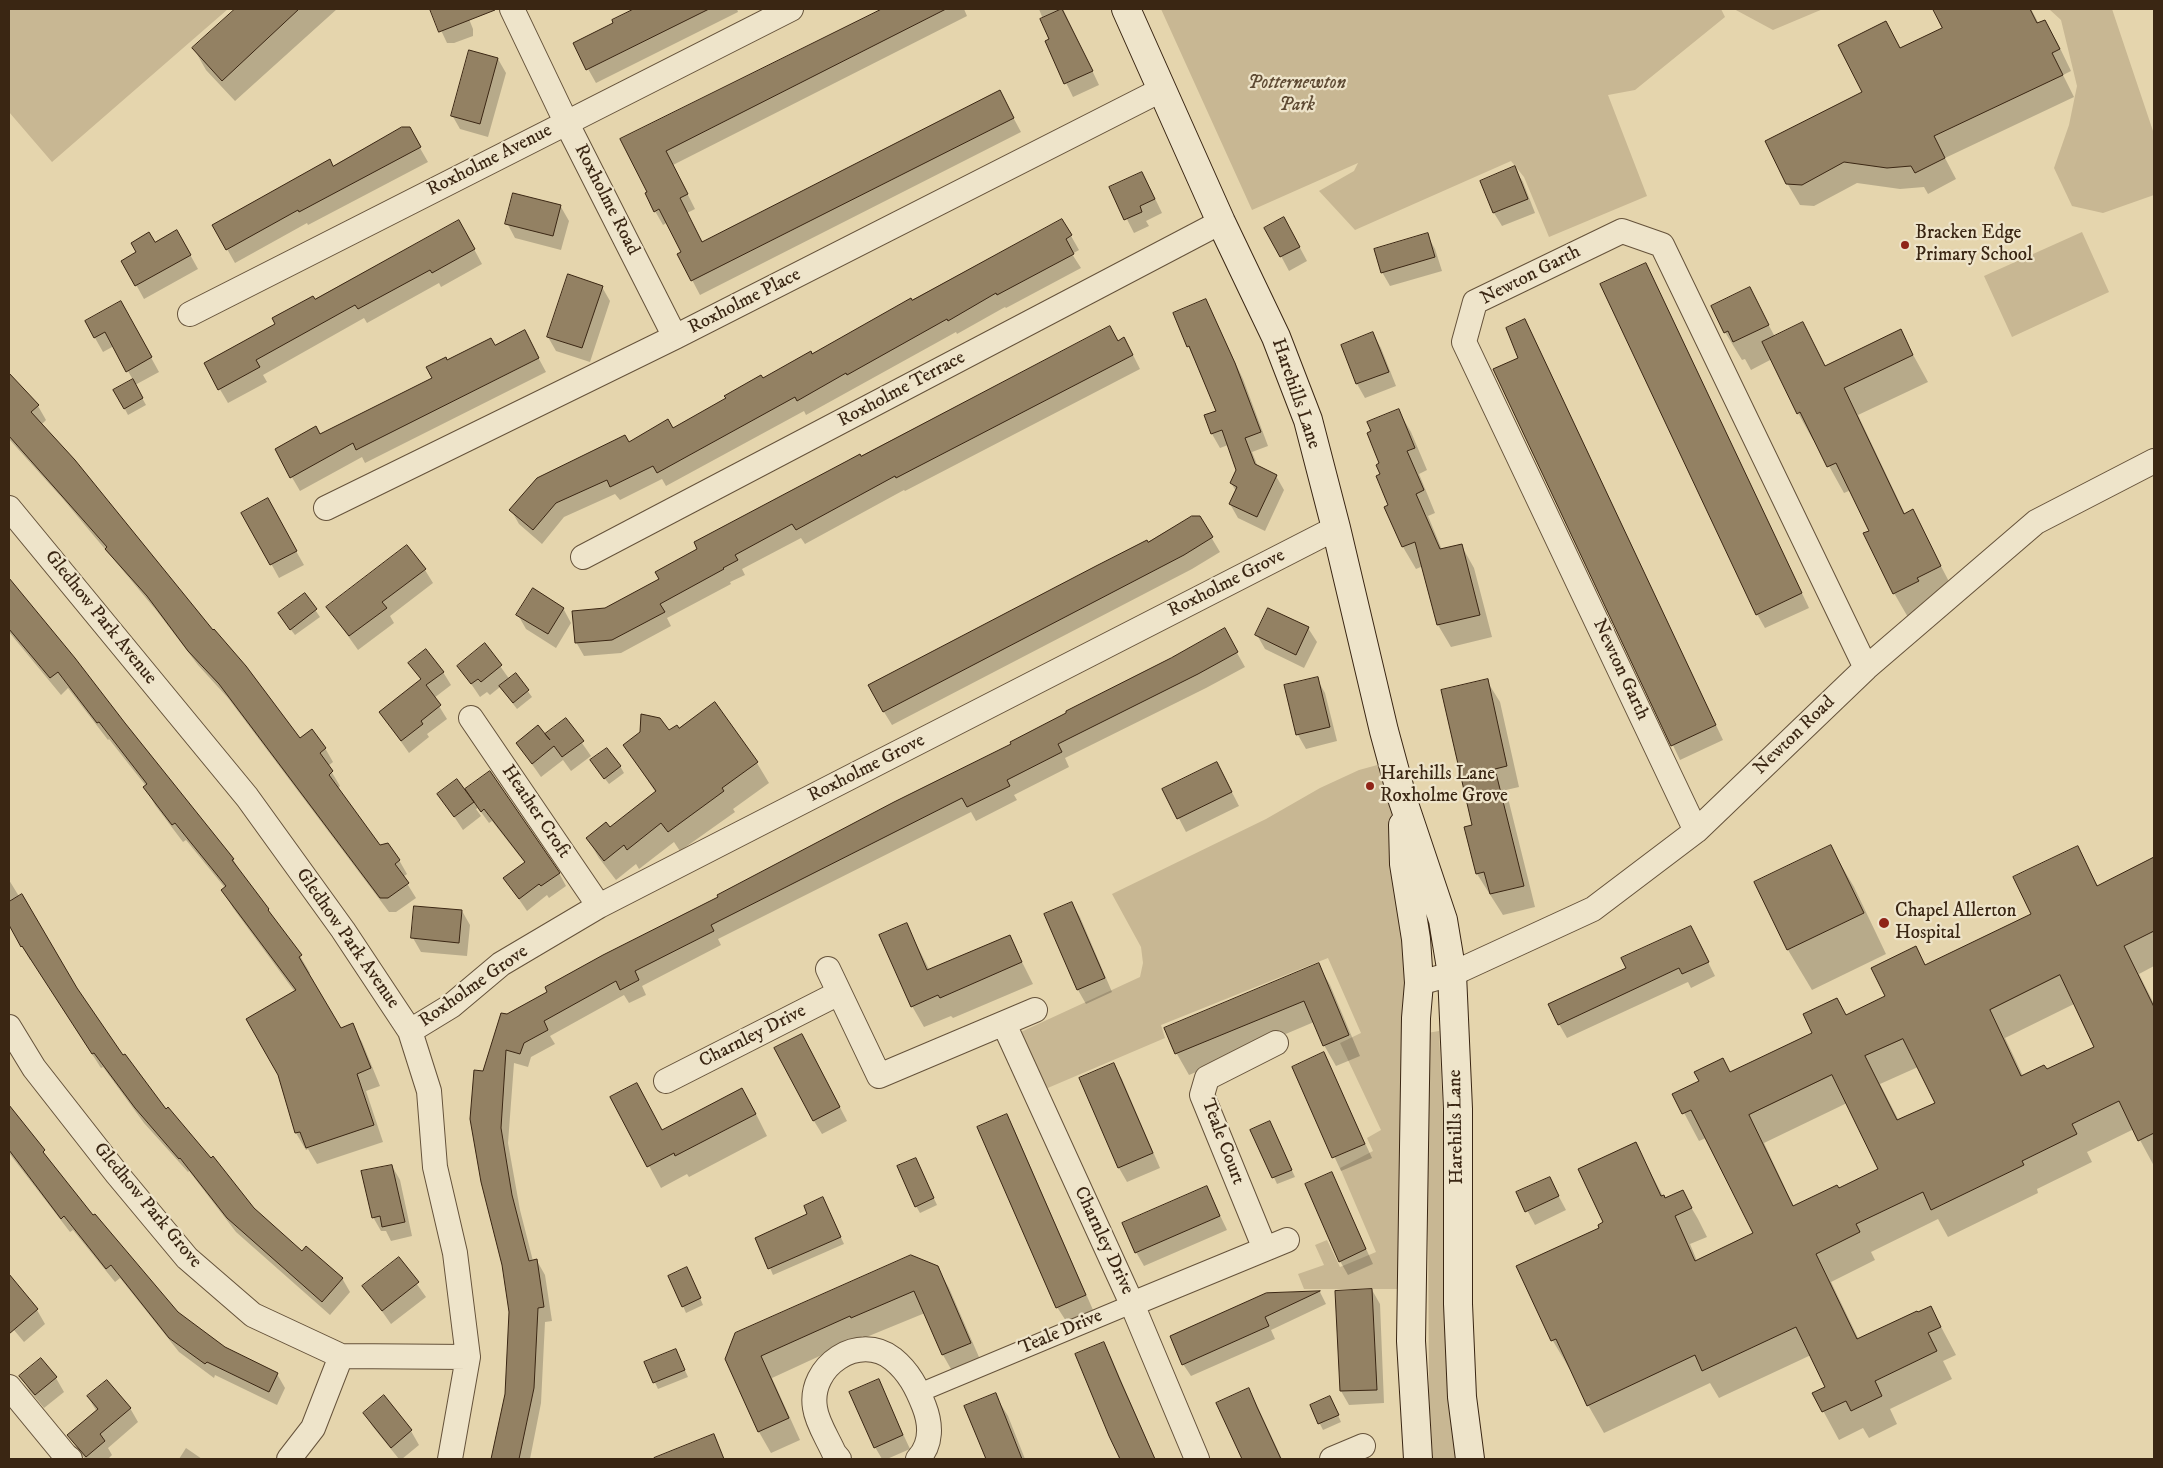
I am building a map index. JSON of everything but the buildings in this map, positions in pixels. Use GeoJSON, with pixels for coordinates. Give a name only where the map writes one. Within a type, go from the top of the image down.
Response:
{"type":"FeatureCollection","features":[{"type":"Feature","properties":{"kind":"main road","name":"Harehills Lane"},"geometry":{"type":"LineString","coordinates":[[1126,9],[1221,222],[1276,337],[1308,420],[1336,528],[1381,720],[1403,801],[1443,920],[1452,974],[1458,1109],[1458,1304],[1462,1397],[1470,1459]]}},
{"type":"Feature","properties":{"kind":"main road","name":"Harehills Lane"},"geometry":{"type":"LineString","coordinates":[[1403,801],[1404,864],[1416,939],[1418,983],[1411,1341],[1418,1459]]}},
{"type":"Feature","properties":{"kind":"street","name":"Roxholme Road"},"geometry":{"type":"LineString","coordinates":[[512,9],[566,122],[675,337]]}},
{"type":"Feature","properties":{"kind":"street","name":"Roxholme Avenue"},"geometry":{"type":"LineString","coordinates":[[190,314],[790,9]]}},
{"type":"Feature","properties":{"kind":"street","name":"Roxholme Place"},"geometry":{"type":"LineString","coordinates":[[326,508],[675,337],[1161,90]]}},
{"type":"Feature","properties":{"kind":"street","name":"Roxholme Terrace"},"geometry":{"type":"LineString","coordinates":[[583,557],[1221,222]]}},
{"type":"Feature","properties":{"kind":"street","name":"Newton Garth"},"geometry":{"type":"LineString","coordinates":[[1696,831],[1464,342],[1475,302],[1622,231],[1662,245],[1866,668]]}},
{"type":"Feature","properties":{"kind":"street","name":"Newton Road"},"geometry":{"type":"LineString","coordinates":[[1418,983],[1452,974],[1593,909],[1696,831],[1866,668],[2036,522],[2154,461]]}},
{"type":"Feature","properties":{"kind":"street","name":"Gledhow Park Avenue"},"geometry":{"type":"LineString","coordinates":[[9,508],[247,797],[343,930],[410,1031],[429,1091],[435,1167],[455,1253],[468,1358],[450,1459]]}},
{"type":"Feature","properties":{"kind":"street","name":"Roxholme Grove"},"geometry":{"type":"LineString","coordinates":[[410,1031],[451,1006],[502,964],[599,906],[1336,528]]}},
{"type":"Feature","properties":{"kind":"street","name":"Heather Croft"},"geometry":{"type":"LineString","coordinates":[[472,718],[599,906]]}},
{"type":"Feature","properties":{"kind":"street"},"geometry":{"type":"LineString","coordinates":[[828,969],[879,1076],[1034,1010]]}},
{"type":"Feature","properties":{"kind":"street","name":"Charnley Drive"},"geometry":{"type":"LineString","coordinates":[[666,1081],[839,993]]}},
{"type":"Feature","properties":{"kind":"street","name":"Charnley Drive"},"geometry":{"type":"LineString","coordinates":[[1004,1024],[1132,1304],[1198,1459]]}},
{"type":"Feature","properties":{"kind":"street","name":"Gledhow Park Grove"},"geometry":{"type":"LineString","coordinates":[[9,1027],[40,1075],[117,1174],[187,1258],[253,1315],[341,1356],[468,1358]]}},
{"type":"Feature","properties":{"kind":"street","name":"Teale Court"},"geometry":{"type":"LineString","coordinates":[[1265,1249],[1202,1095],[1207,1078],[1276,1043]]}},
{"type":"Feature","properties":{"kind":"street","name":"Teale Drive"},"geometry":{"type":"LineString","coordinates":[[919,1393],[1286,1240]]}},
{"type":"Feature","properties":{"kind":"street"},"geometry":{"type":"LineString","coordinates":[[839,1459],[834,1453],[814,1409],[814,1392],[820,1376],[830,1363],[844,1354],[860,1350],[877,1351],[892,1358],[916,1384],[930,1421],[929,1438],[922,1455],[918,1459]]}},
{"type":"Feature","properties":{"kind":"street"},"geometry":{"type":"LineString","coordinates":[[289,1459],[313,1428],[341,1356]]}},
{"type":"Feature","properties":{"kind":"street"},"geometry":{"type":"LineString","coordinates":[[9,1387],[70,1459]]}},
{"type":"Feature","properties":{"kind":"street"},"geometry":{"type":"LineString","coordinates":[[1332,1459],[1363,1446]]}},
{"type":"Feature","properties":{"kind":"green space"},"geometry":{"type":"Polygon","coordinates":[[[9,9],[228,9],[52,162],[9,112],[9,9]]]}},
{"type":"Feature","properties":{"kind":"green space","name":"Potternewton Park"},"geometry":{"type":"Polygon","coordinates":[[[1161,9],[1721,9],[1725,17],[1635,90],[1608,95],[1647,196],[1549,237],[1524,177],[1511,161],[1355,230],[1319,191],[1354,171],[1358,163],[1252,210],[1161,9]]]}},
{"type":"Feature","properties":{"kind":"green space"},"geometry":{"type":"Polygon","coordinates":[[[1734,9],[1823,9],[1773,30],[1734,9]]]}},
{"type":"Feature","properties":{"kind":"green space"},"geometry":{"type":"Polygon","coordinates":[[[2049,9],[2112,9],[2154,134],[2154,195],[2103,213],[2072,206],[2054,168],[2069,125],[2077,86],[2061,20],[2049,9]]]}},
{"type":"Feature","properties":{"kind":"green space"},"geometry":{"type":"Polygon","coordinates":[[[2082,232],[2109,292],[2012,337],[1984,276],[2082,232]]]}},
{"type":"Feature","properties":{"kind":"green space"},"geometry":{"type":"Polygon","coordinates":[[[1392,761],[1403,801],[1412,1289],[1304,1289],[1298,1274],[1324,1265],[1315,1245],[1327,1240],[1340,1267],[1376,1252],[1340,1168],[1373,1151],[1367,1138],[1381,1130],[1340,1043],[1361,1033],[1328,958],[1161,1025],[1165,1038],[1036,1093],[1010,1037],[1140,977],[1143,963],[1141,947],[1112,894],[1266,819],[1320,788],[1359,770],[1392,761]]]}},
{"type":"Feature","properties":{"kind":"green space"},"geometry":{"type":"Polygon","coordinates":[[[1439,1031],[1449,1359],[1456,1459],[1433,1459],[1429,1396],[1427,1033],[1439,1031]]]}},
{"type":"Feature","properties":{"kind":"place","name":"Bracken Edge Primary School"},"geometry":{"type":"Point","coordinates":[1905,245]}},
{"type":"Feature","properties":{"kind":"place","name":"Harehills Lane Roxholme Grove"},"geometry":{"type":"Point","coordinates":[1370,786]}},
{"type":"Feature","properties":{"kind":"place","name":"Chapel Allerton Hospital"},"geometry":{"type":"Point","coordinates":[1884,923]}}]}
